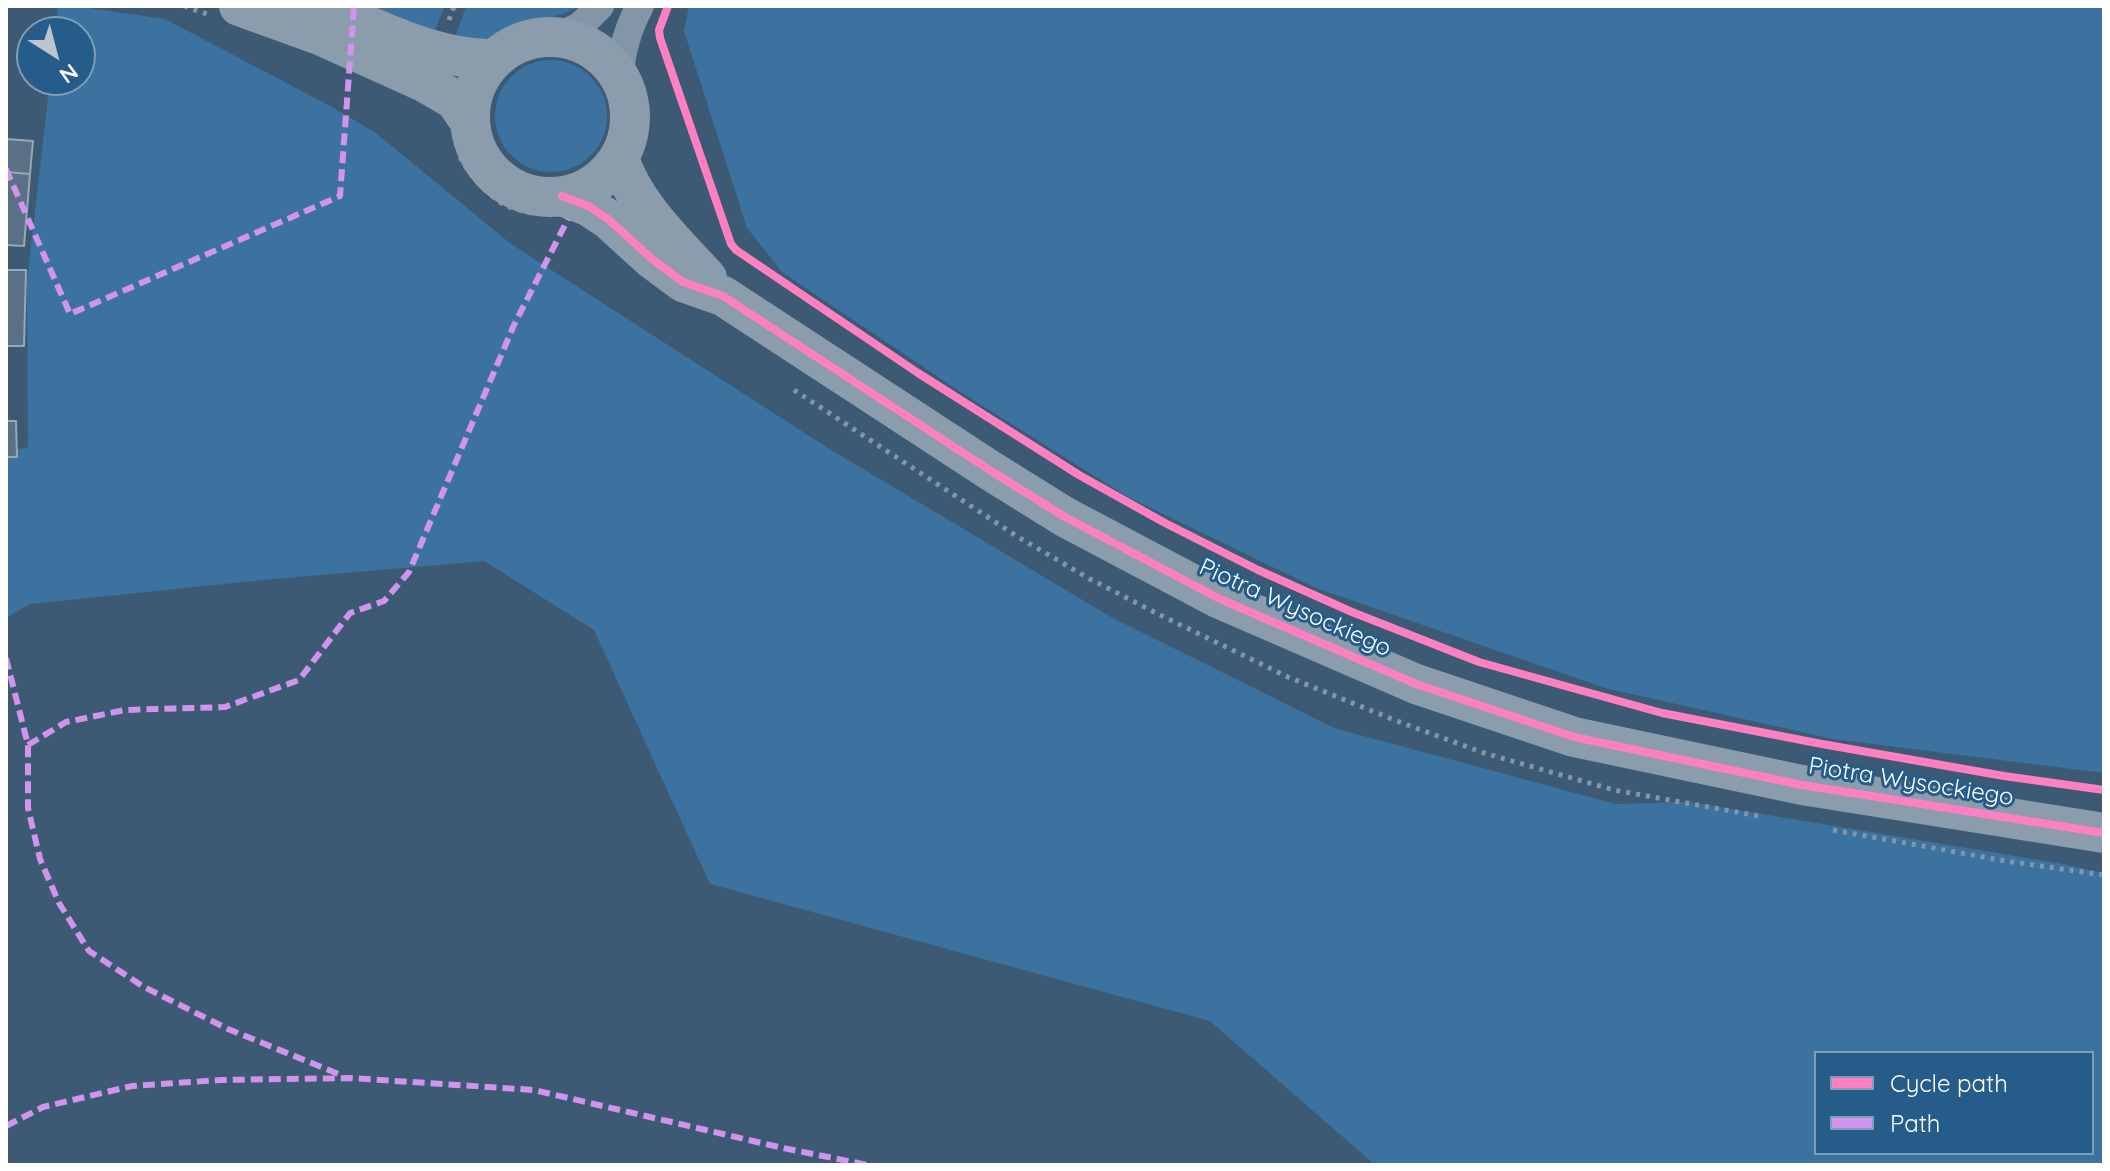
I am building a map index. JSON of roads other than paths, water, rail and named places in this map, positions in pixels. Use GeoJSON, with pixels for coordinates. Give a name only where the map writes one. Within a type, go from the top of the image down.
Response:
{"type":"FeatureCollection","features":[{"type":"Feature","properties":{"kind":"street"},"geometry":{"type":"LineString","coordinates":[[239,6],[322,36],[424,82],[455,100],[470,122]]}},
{"type":"Feature","properties":{"kind":"street"},"geometry":{"type":"LineString","coordinates":[[322,6],[437,52],[473,60],[495,59]]}},
{"type":"Feature","properties":{"kind":"street"},"geometry":{"type":"LineString","coordinates":[[557,37],[580,26],[600,6]]}},
{"type":"Feature","properties":{"kind":"street"},"geometry":{"type":"LineString","coordinates":[[620,77],[621,52],[629,25],[640,6]]}},
{"type":"Feature","properties":{"kind":"street"},"geometry":{"type":"LineString","coordinates":[[557,37],[593,49],[608,62],[620,77],[628,101],[630,126],[619,158],[604,177],[585,189],[562,196],[540,197],[519,191],[500,180],[485,164],[475,144],[470,122],[471,108],[478,82],[495,59],[523,42],[557,37]]}},
{"type":"Feature","properties":{"kind":"street","name":"Piotra Wysockiego"},"geometry":{"type":"LineString","coordinates":[[619,158],[639,199],[723,296]]}},
{"type":"Feature","properties":{"kind":"street","name":"Piotra Wysockiego"},"geometry":{"type":"LineString","coordinates":[[562,196],[588,206],[608,219],[683,282],[723,296],[1065,517],[1220,599],[1416,684],[1574,737],[1802,785],[2104,833]]}}]}
